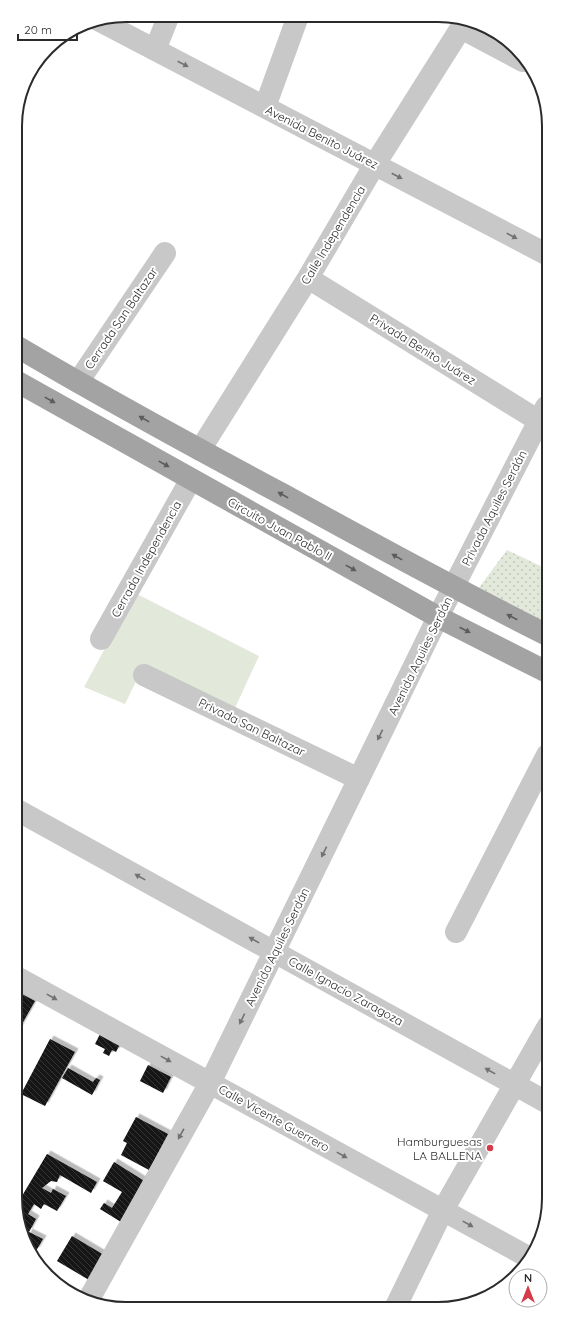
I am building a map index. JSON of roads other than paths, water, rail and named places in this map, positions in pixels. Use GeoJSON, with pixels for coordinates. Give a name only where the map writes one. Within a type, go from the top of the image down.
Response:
{"type":"FeatureCollection","features":[{"type":"Feature","properties":{"kind":"main road"},"geometry":{"type":"LineString","coordinates":[[22,349],[200,450],[454,588],[542,632]]}},
{"type":"Feature","properties":{"kind":"main road","name":"Circuito Juan Pablo II"},"geometry":{"type":"LineString","coordinates":[[22,384],[438,617],[542,669]]}},
{"type":"Feature","properties":{"kind":"street"},"geometry":{"type":"LineString","coordinates":[[155,50],[166,22]]}},
{"type":"Feature","properties":{"kind":"street"},"geometry":{"type":"LineString","coordinates":[[265,107],[296,22]]}},
{"type":"Feature","properties":{"kind":"street","name":"Avenida Benito Juárez"},"geometry":{"type":"LineString","coordinates":[[106,24],[542,252]]}},
{"type":"Feature","properties":{"kind":"street","name":"Calle Independencia"},"geometry":{"type":"LineString","coordinates":[[200,450],[308,278],[375,164],[462,25]]}},
{"type":"Feature","properties":{"kind":"street"},"geometry":{"type":"LineString","coordinates":[[468,27],[516,56]]}},
{"type":"Feature","properties":{"kind":"street","name":"Cerrada San Baltazar"},"geometry":{"type":"LineString","coordinates":[[78,382],[164,253]]}},
{"type":"Feature","properties":{"kind":"street","name":"Privada Benito Juárez"},"geometry":{"type":"LineString","coordinates":[[308,278],[542,413]]}},
{"type":"Feature","properties":{"kind":"street","name":"Privada Aquiles Serdán"},"geometry":{"type":"LineString","coordinates":[[454,588],[542,416]]}},
{"type":"Feature","properties":{"kind":"street","name":"Cerrada Independencia"},"geometry":{"type":"LineString","coordinates":[[101,639],[191,479]]}},
{"type":"Feature","properties":{"kind":"street","name":"Avenida Aquiles Serdán"},"geometry":{"type":"LineString","coordinates":[[91,1295],[210,1083],[438,617],[454,588]]}},
{"type":"Feature","properties":{"kind":"street","name":"Privada San Baltazar"},"geometry":{"type":"LineString","coordinates":[[144,675],[359,779]]}},
{"type":"Feature","properties":{"kind":"street"},"geometry":{"type":"LineString","coordinates":[[456,932],[542,765]]}},
{"type":"Feature","properties":{"kind":"street","name":"Calle Ignacio Zaragoza"},"geometry":{"type":"LineString","coordinates":[[22,813],[542,1100]]}},
{"type":"Feature","properties":{"kind":"street","name":"Calle Vicente Guerrero"},"geometry":{"type":"LineString","coordinates":[[22,980],[525,1255]]}},
{"type":"Feature","properties":{"kind":"street"},"geometry":{"type":"LineString","coordinates":[[398,1302],[443,1210],[542,1037]]}},
{"type":"Feature","properties":{"kind":"place","name":"Hamburguesas LA BALLENA"},"geometry":{"type":"Point","coordinates":[490,1148]}}]}
